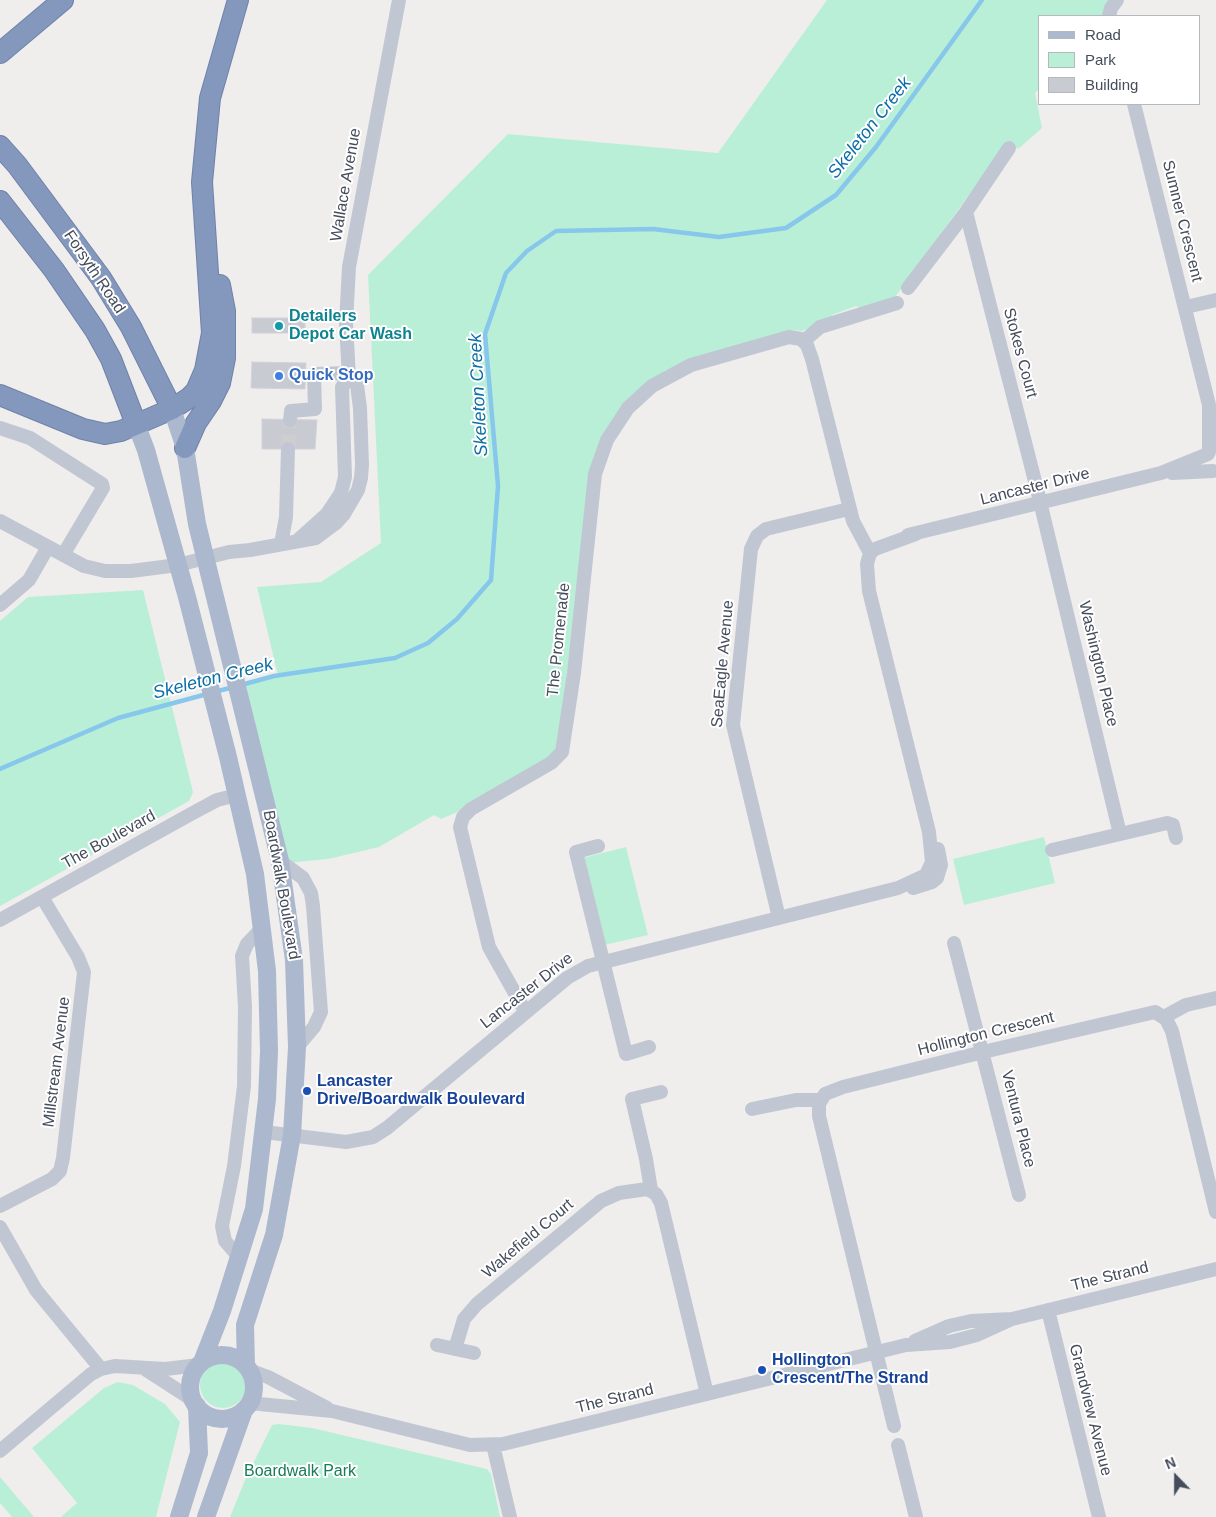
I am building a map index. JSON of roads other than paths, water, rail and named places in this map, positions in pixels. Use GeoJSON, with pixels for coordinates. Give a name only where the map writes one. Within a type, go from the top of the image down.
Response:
{"type":"FeatureCollection","features":[{"type":"Feature","properties":{"kind":"highway"},"geometry":{"type":"LineString","coordinates":[[0,53],[63,0]]}},
{"type":"Feature","properties":{"kind":"highway"},"geometry":{"type":"LineString","coordinates":[[0,394],[83,428],[105,434],[172,409],[190,398],[196,391],[205,370],[212,333],[202,182],[210,98],[238,0]]}},
{"type":"Feature","properties":{"kind":"highway","name":"Forsyth Road"},"geometry":{"type":"LineString","coordinates":[[0,146],[17,165],[101,278],[131,327],[172,409]]}},
{"type":"Feature","properties":{"kind":"highway","name":"Forsyth Road"},"geometry":{"type":"LineString","coordinates":[[0,200],[54,270],[95,330],[111,359],[136,424]]}},
{"type":"Feature","properties":{"kind":"highway"},"geometry":{"type":"LineString","coordinates":[[185,448],[196,423],[211,401],[220,383],[225,358],[225,312],[216,267],[207,240]]}},
{"type":"Feature","properties":{"kind":"main road","name":"Boardwalk Boulevard"},"geometry":{"type":"LineString","coordinates":[[172,409],[185,448],[197,524],[280,861],[294,960],[297,1047],[292,1134],[288,1165],[274,1235],[245,1325],[247,1368]]}},
{"type":"Feature","properties":{"kind":"main road","name":"Boardwalk Boulevard"},"geometry":{"type":"LineString","coordinates":[[136,424],[146,450],[204,660],[251,854],[263,927],[269,1017],[264,1132],[254,1209],[222,1311],[200,1363]]}},
{"type":"Feature","properties":{"kind":"main road"},"geometry":{"type":"LineString","coordinates":[[179,1517],[199,1453],[195,1403],[190,1382],[200,1363],[220,1355],[239,1360],[247,1368],[254,1387],[206,1517]]}},
{"type":"Feature","properties":{"kind":"main road"},"geometry":{"type":"LineString","coordinates":[[195,1403],[214,1418],[235,1416],[246,1407]]}},
{"type":"Feature","properties":{"kind":"street","name":"Wallace Avenue"},"geometry":{"type":"LineString","coordinates":[[0,521],[84,566],[105,571],[132,571],[178,565],[229,552],[316,538],[336,523],[344,514],[358,490],[362,465],[358,385],[349,376],[346,323],[349,267],[399,0]]}},
{"type":"Feature","properties":{"kind":"street"},"geometry":{"type":"LineString","coordinates":[[1109,15],[1111,8],[1117,0]]}},
{"type":"Feature","properties":{"kind":"street"},"geometry":{"type":"LineString","coordinates":[[1118,15],[1123,0]]}},
{"type":"Feature","properties":{"kind":"street","name":"Sumner Crescent"},"geometry":{"type":"LineString","coordinates":[[1134,105],[1209,405],[1211,450],[1208,464],[1215,472]]}},
{"type":"Feature","properties":{"kind":"street"},"geometry":{"type":"LineString","coordinates":[[908,288],[966,212],[1009,148]]}},
{"type":"Feature","properties":{"kind":"street","name":"Stokes Court"},"geometry":{"type":"LineString","coordinates":[[966,212],[1041,503]]}},
{"type":"Feature","properties":{"kind":"street"},"geometry":{"type":"LineString","coordinates":[[1186,307],[1216,300]]}},
{"type":"Feature","properties":{"kind":"street"},"geometry":{"type":"LineString","coordinates":[[868,549],[856,530],[849,509],[812,359],[804,341],[820,327],[897,303]]}},
{"type":"Feature","properties":{"kind":"street","name":"The Promenade"},"geometry":{"type":"LineString","coordinates":[[525,1011],[489,947],[460,827],[463,817],[471,809],[551,764],[562,752],[574,673],[593,490],[599,458],[607,440],[628,408],[665,377],[705,361],[779,339],[796,336],[804,341]]}},
{"type":"Feature","properties":{"kind":"street"},"geometry":{"type":"LineString","coordinates":[[290,420],[291,411],[315,409],[314,374],[349,376]]}},
{"type":"Feature","properties":{"kind":"street","name":"Sumner Crescent"},"geometry":{"type":"LineString","coordinates":[[1209,405],[1216,419]]}},
{"type":"Feature","properties":{"kind":"street"},"geometry":{"type":"LineString","coordinates":[[0,428],[30,438],[102,484],[102,488],[63,555]]}},
{"type":"Feature","properties":{"kind":"street"},"geometry":{"type":"LineString","coordinates":[[281,544],[286,517],[288,449]]}},
{"type":"Feature","properties":{"kind":"street","name":"Lancaster Drive"},"geometry":{"type":"LineString","coordinates":[[264,1132],[346,1142],[372,1137],[388,1128],[525,1011],[578,971],[602,961],[898,888],[921,878],[930,868],[932,862],[929,832],[870,591],[867,564],[868,549],[880,547],[916,534],[1162,473],[1211,450]]}},
{"type":"Feature","properties":{"kind":"street","name":"Lancaster Drive"},"geometry":{"type":"LineString","coordinates":[[1162,473],[1215,472]]}},
{"type":"Feature","properties":{"kind":"street","name":"Washington Place"},"geometry":{"type":"LineString","coordinates":[[1041,503],[1120,834]]}},
{"type":"Feature","properties":{"kind":"street","name":"SeaEagle Avenue"},"geometry":{"type":"LineString","coordinates":[[779,918],[732,725],[751,549],[757,536],[766,529],[849,509]]}},
{"type":"Feature","properties":{"kind":"street"},"geometry":{"type":"LineString","coordinates":[[0,605],[29,580],[48,547]]}},
{"type":"Feature","properties":{"kind":"street","name":"The Boulevard"},"geometry":{"type":"LineString","coordinates":[[0,920],[191,814],[218,800],[237,795]]}},
{"type":"Feature","properties":{"kind":"street"},"geometry":{"type":"LineString","coordinates":[[1052,850],[1171,824],[1176,838]]}},
{"type":"Feature","properties":{"kind":"street"},"geometry":{"type":"LineString","coordinates":[[598,846],[576,852],[602,961],[626,1054],[649,1047]]}},
{"type":"Feature","properties":{"kind":"street"},"geometry":{"type":"LineString","coordinates":[[280,861],[303,878],[311,893],[313,906],[321,1012],[314,1028],[297,1047]]}},
{"type":"Feature","properties":{"kind":"street","name":"Millstream Avenue"},"geometry":{"type":"LineString","coordinates":[[0,1206],[52,1179],[60,1170],[63,1158],[84,972],[78,957],[42,897]]}},
{"type":"Feature","properties":{"kind":"street"},"geometry":{"type":"LineString","coordinates":[[239,1257],[225,1241],[222,1226],[234,1166],[244,1086],[245,1007],[242,956],[247,944],[263,927]]}},
{"type":"Feature","properties":{"kind":"street","name":"Ventura Place"},"geometry":{"type":"LineString","coordinates":[[954,943],[1019,1195]]}},
{"type":"Feature","properties":{"kind":"street"},"geometry":{"type":"LineString","coordinates":[[1216,998],[1186,1005],[1164,1016],[1172,1031],[1216,1212]]}},
{"type":"Feature","properties":{"kind":"street","name":"Hollington Crescent"},"geometry":{"type":"LineString","coordinates":[[752,1109],[796,1100],[820,1100],[828,1092],[843,1087],[1149,1012],[1155,1012],[1164,1016]]}},
{"type":"Feature","properties":{"kind":"street"},"geometry":{"type":"LineString","coordinates":[[661,1092],[632,1099],[651,1190],[656,1194],[661,1203],[707,1394]]}},
{"type":"Feature","properties":{"kind":"street"},"geometry":{"type":"LineString","coordinates":[[820,1100],[819,1116],[894,1426]]}},
{"type":"Feature","properties":{"kind":"street","name":"Wakefield Court"},"geometry":{"type":"LineString","coordinates":[[456,1349],[462,1325],[471,1309],[600,1201],[636,1190],[651,1190]]}},
{"type":"Feature","properties":{"kind":"street"},"geometry":{"type":"LineString","coordinates":[[0,1227],[36,1290],[101,1369]]}},
{"type":"Feature","properties":{"kind":"street","name":"The Strand"},"geometry":{"type":"LineString","coordinates":[[246,1407],[332,1411],[456,1442],[493,1445],[514,1442],[906,1345],[949,1326],[971,1321],[1012,1319],[1216,1269]]}},
{"type":"Feature","properties":{"kind":"street","name":"Grandview Avenue"},"geometry":{"type":"LineString","coordinates":[[1048,1310],[1099,1517]]}},
{"type":"Feature","properties":{"kind":"street"},"geometry":{"type":"LineString","coordinates":[[437,1345],[474,1353]]}},
{"type":"Feature","properties":{"kind":"street"},"geometry":{"type":"LineString","coordinates":[[0,1451],[91,1374],[101,1369],[115,1366],[165,1369],[200,1363]]}},
{"type":"Feature","properties":{"kind":"street"},"geometry":{"type":"LineString","coordinates":[[144,1368],[195,1403]]}},
{"type":"Feature","properties":{"kind":"street","name":"The Strand"},"geometry":{"type":"LineString","coordinates":[[247,1368],[332,1411]]}},
{"type":"Feature","properties":{"kind":"street"},"geometry":{"type":"LineString","coordinates":[[493,1445],[510,1517]]}},
{"type":"Feature","properties":{"kind":"street"},"geometry":{"type":"LineString","coordinates":[[898,1445],[916,1517]]}},
{"type":"Feature","properties":{"kind":"waterway","name":"Skeleton Creek"},"geometry":{"type":"LineString","coordinates":[[241,685],[274,676],[395,658],[428,643],[457,619],[491,580],[498,486],[485,334],[506,273],[527,251],[556,231],[653,229],[719,237],[786,228],[836,195],[876,147],[982,0]]}},
{"type":"Feature","properties":{"kind":"waterway","name":"Skeleton Creek"},"geometry":{"type":"LineString","coordinates":[[214,692],[234,687]]}},
{"type":"Feature","properties":{"kind":"waterway","name":"Skeleton Creek"},"geometry":{"type":"LineString","coordinates":[[0,769],[118,718],[207,694]]}},
{"type":"Feature","properties":{"kind":"tunnel"},"geometry":{"type":"LineString","coordinates":[[288,449],[290,420]]}},
{"type":"Feature","properties":{"kind":"place","name":"Detailers Depot Car Wash"},"geometry":{"type":"Point","coordinates":[279,326]}},
{"type":"Feature","properties":{"kind":"place","name":"Quick Stop"},"geometry":{"type":"Point","coordinates":[279,376]}},
{"type":"Feature","properties":{"kind":"place","name":"Lancaster Drive/Boardwalk Boulevard"},"geometry":{"type":"Point","coordinates":[307,1091]}},
{"type":"Feature","properties":{"kind":"place","name":"Hollington Crescent/The Strand"},"geometry":{"type":"Point","coordinates":[762,1370]}},
{"type":"Feature","properties":{"kind":"park label","name":"Boardwalk Park"},"geometry":{"type":"Point","coordinates":[300,1472]}}]}
